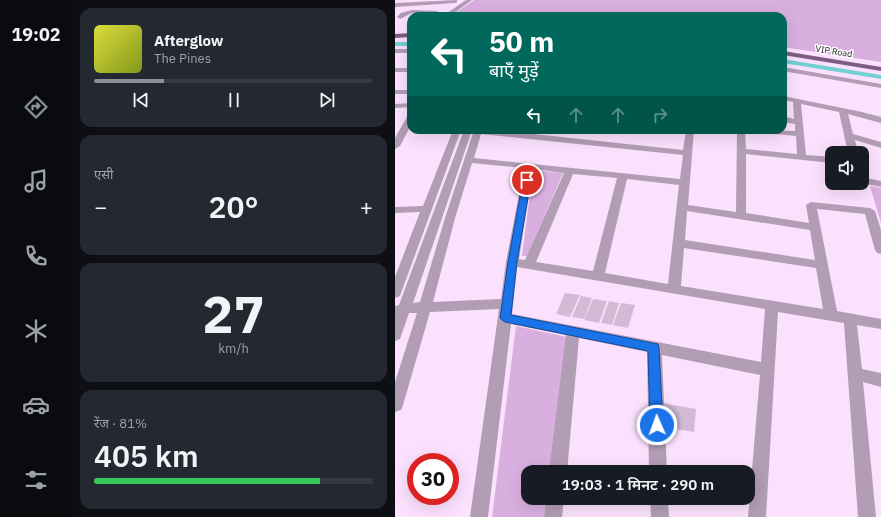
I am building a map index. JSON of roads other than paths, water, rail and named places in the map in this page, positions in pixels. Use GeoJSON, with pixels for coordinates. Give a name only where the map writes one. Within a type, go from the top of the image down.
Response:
{"type":"FeatureCollection","features":[{"type":"Feature","properties":{"kind":"main road"},"geometry":{"type":"LineString","coordinates":[[395,37],[407,36]]}},
{"type":"Feature","properties":{"kind":"main road"},"geometry":{"type":"LineString","coordinates":[[395,37],[407,38]]}},
{"type":"Feature","properties":{"kind":"main road","name":"VIP Road"},"geometry":{"type":"LineString","coordinates":[[787,50],[881,64]]}},
{"type":"Feature","properties":{"kind":"main road","name":"VIP Road"},"geometry":{"type":"LineString","coordinates":[[787,53],[881,69]]}},
{"type":"Feature","properties":{"kind":"street"},"geometry":{"type":"LineString","coordinates":[[441,12],[462,0]]}},
{"type":"Feature","properties":{"kind":"street"},"geometry":{"type":"LineString","coordinates":[[452,12],[469,0]]}},
{"type":"Feature","properties":{"kind":"street"},"geometry":{"type":"LineString","coordinates":[[395,5],[437,1],[456,1]]}},
{"type":"Feature","properties":{"kind":"street"},"geometry":{"type":"LineString","coordinates":[[440,12],[456,1]]}},
{"type":"Feature","properties":{"kind":"street"},"geometry":{"type":"LineString","coordinates":[[397,17],[407,12]]}},
{"type":"Feature","properties":{"kind":"street"},"geometry":{"type":"LineString","coordinates":[[395,51],[407,51]]}},
{"type":"Feature","properties":{"kind":"street"},"geometry":{"type":"LineString","coordinates":[[395,70],[407,70]]}},
{"type":"Feature","properties":{"kind":"street"},"geometry":{"type":"LineString","coordinates":[[787,70],[881,86]]}},
{"type":"Feature","properties":{"kind":"street"},"geometry":{"type":"LineString","coordinates":[[395,74],[407,73]]}},
{"type":"Feature","properties":{"kind":"street"},"geometry":{"type":"LineString","coordinates":[[395,92],[407,92]]}},
{"type":"Feature","properties":{"kind":"street"},"geometry":{"type":"LineString","coordinates":[[787,92],[881,111]]}},
{"type":"Feature","properties":{"kind":"street"},"geometry":{"type":"LineString","coordinates":[[787,95],[881,115]]}},
{"type":"Feature","properties":{"kind":"street"},"geometry":{"type":"LineString","coordinates":[[787,99],[843,110],[881,120]]}},
{"type":"Feature","properties":{"kind":"street"},"geometry":{"type":"LineString","coordinates":[[797,101],[802,157]]}},
{"type":"Feature","properties":{"kind":"street"},"geometry":{"type":"LineString","coordinates":[[395,106],[407,106]]}},
{"type":"Feature","properties":{"kind":"street"},"geometry":{"type":"LineString","coordinates":[[843,110],[851,146]]}},
{"type":"Feature","properties":{"kind":"street"},"geometry":{"type":"LineString","coordinates":[[397,140],[407,119]]}},
{"type":"Feature","properties":{"kind":"street"},"geometry":{"type":"LineString","coordinates":[[787,120],[799,122]]}},
{"type":"Feature","properties":{"kind":"street"},"geometry":{"type":"LineString","coordinates":[[787,133],[800,134]]}},
{"type":"Feature","properties":{"kind":"street"},"geometry":{"type":"LineString","coordinates":[[395,293],[455,134]]}},
{"type":"Feature","properties":{"kind":"street"},"geometry":{"type":"LineString","coordinates":[[395,336],[400,310],[435,219],[470,134]]}},
{"type":"Feature","properties":{"kind":"street"},"geometry":{"type":"LineString","coordinates":[[395,405],[450,218],[469,160],[472,134]]}},
{"type":"Feature","properties":{"kind":"street"},"geometry":{"type":"LineString","coordinates":[[509,134],[687,153]]}},
{"type":"Feature","properties":{"kind":"street"},"geometry":{"type":"LineString","coordinates":[[674,288],[689,134]]}},
{"type":"Feature","properties":{"kind":"street"},"geometry":{"type":"LineString","coordinates":[[741,134],[741,216]]}},
{"type":"Feature","properties":{"kind":"street"},"geometry":{"type":"LineString","coordinates":[[849,136],[881,145]]}},
{"type":"Feature","properties":{"kind":"street"},"geometry":{"type":"LineString","coordinates":[[741,151],[825,159]]}},
{"type":"Feature","properties":{"kind":"street"},"geometry":{"type":"LineString","coordinates":[[469,160],[684,182]]}},
{"type":"Feature","properties":{"kind":"street"},"geometry":{"type":"LineString","coordinates":[[479,517],[512,262],[529,166]]}},
{"type":"Feature","properties":{"kind":"street"},"geometry":{"type":"LineString","coordinates":[[529,265],[570,170]]}},
{"type":"Feature","properties":{"kind":"street"},"geometry":{"type":"LineString","coordinates":[[598,276],[623,175]]}},
{"type":"Feature","properties":{"kind":"street"},"geometry":{"type":"LineString","coordinates":[[869,181],[881,184]]}},
{"type":"Feature","properties":{"kind":"street"},"geometry":{"type":"LineString","coordinates":[[831,315],[811,206],[870,211],[878,227],[881,250]]}},
{"type":"Feature","properties":{"kind":"street"},"geometry":{"type":"LineString","coordinates":[[682,207],[815,227]]}},
{"type":"Feature","properties":{"kind":"street"},"geometry":{"type":"LineString","coordinates":[[395,210],[427,209]]}},
{"type":"Feature","properties":{"kind":"street"},"geometry":{"type":"LineString","coordinates":[[678,243],[822,265]]}},
{"type":"Feature","properties":{"kind":"street"},"geometry":{"type":"LineString","coordinates":[[512,262],[674,288],[881,324]]}},
{"type":"Feature","properties":{"kind":"street"},"geometry":{"type":"LineString","coordinates":[[757,517],[772,305]]}},
{"type":"Feature","properties":{"kind":"street"},"geometry":{"type":"LineString","coordinates":[[400,310],[425,307],[506,311],[573,331],[767,370]]}},
{"type":"Feature","properties":{"kind":"street"},"geometry":{"type":"LineString","coordinates":[[850,318],[867,517]]}},
{"type":"Feature","properties":{"kind":"street"},"geometry":{"type":"LineString","coordinates":[[559,465],[573,331]]}},
{"type":"Feature","properties":{"kind":"street"},"geometry":{"type":"LineString","coordinates":[[654,348],[658,465]]}},
{"type":"Feature","properties":{"kind":"street"},"geometry":{"type":"LineString","coordinates":[[855,374],[881,380]]}},
{"type":"Feature","properties":{"kind":"street"},"geometry":{"type":"LineString","coordinates":[[553,517],[554,505]]}},
{"type":"Feature","properties":{"kind":"street"},"geometry":{"type":"LineString","coordinates":[[659,505],[660,517]]}},
{"type":"Feature","properties":{"kind":"waterway"},"geometry":{"type":"LineString","coordinates":[[395,44],[407,44]]}},
{"type":"Feature","properties":{"kind":"waterway"},"geometry":{"type":"LineString","coordinates":[[787,62],[881,77]]}}]}
